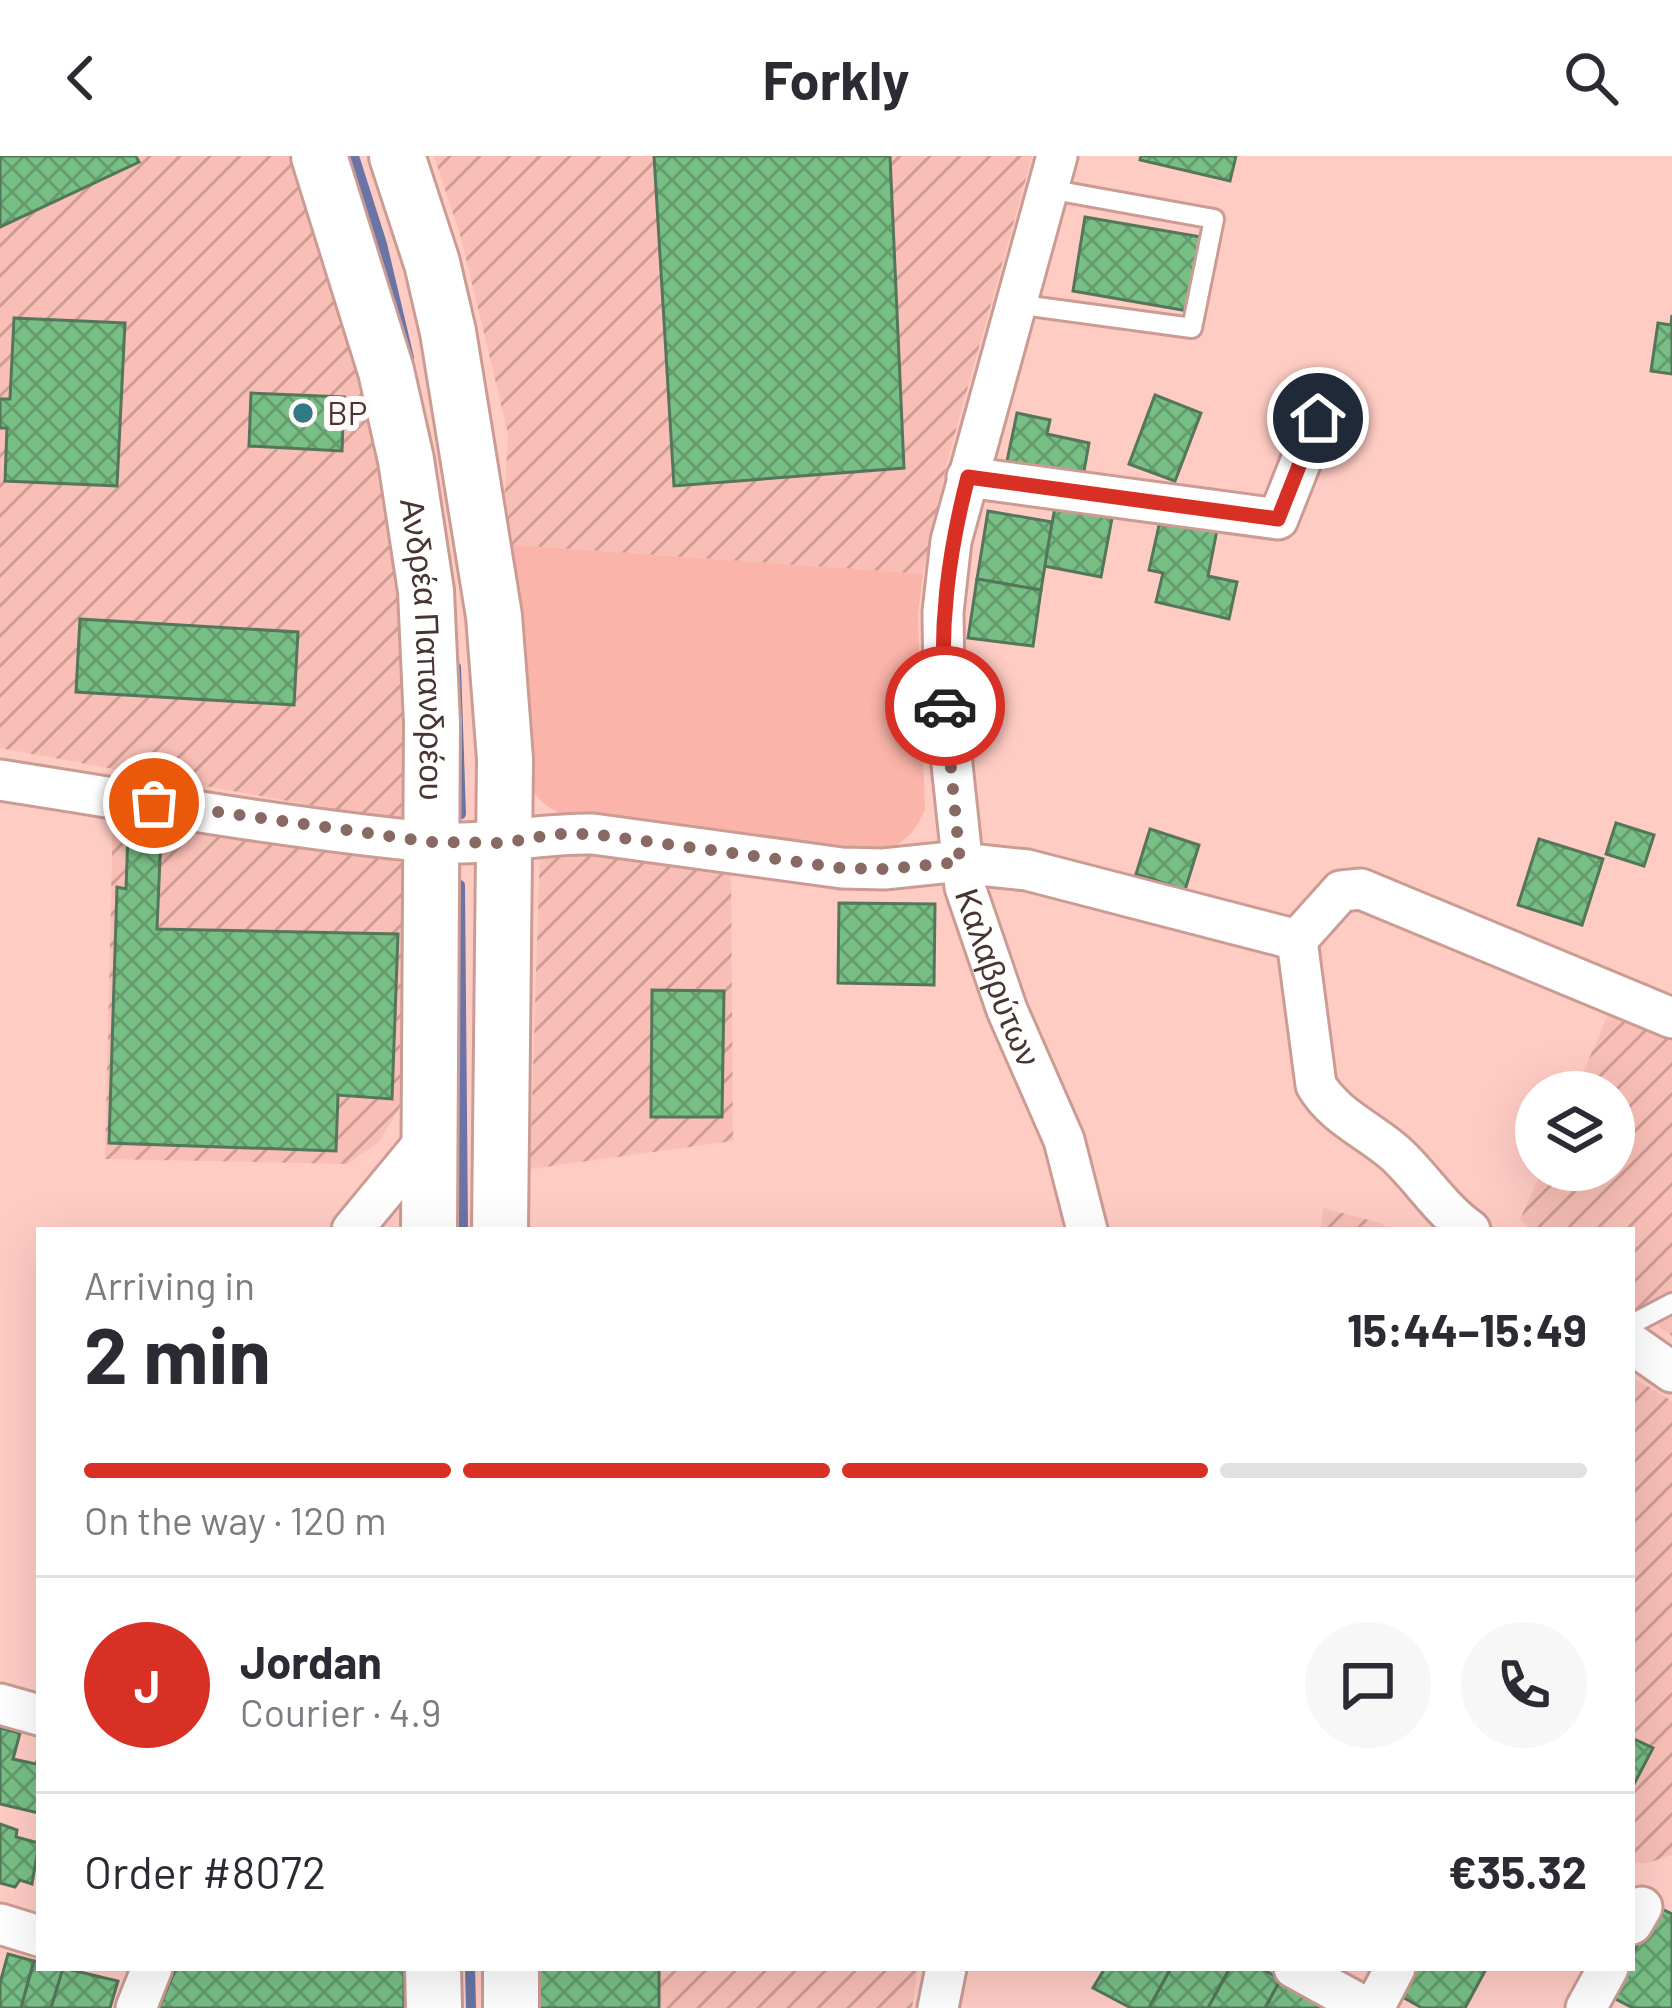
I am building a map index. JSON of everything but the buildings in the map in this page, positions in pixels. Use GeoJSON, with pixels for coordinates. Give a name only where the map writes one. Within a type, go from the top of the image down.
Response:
{"type":"FeatureCollection","features":[{"type":"Feature","properties":{"kind":"main road","name":"Ανδρέα Παπανδρέου"},"geometry":{"type":"LineString","coordinates":[[319,156],[386,371],[420,538],[431,681],[429,1227]]}},
{"type":"Feature","properties":{"kind":"main road","name":"Ανδρέα Παπανδρέου"},"geometry":{"type":"LineString","coordinates":[[398,156],[448,332],[484,542],[500,684],[505,843],[500,1227]]}},
{"type":"Feature","properties":{"kind":"main road"},"geometry":{"type":"LineString","coordinates":[[434,1971],[434,2008]]}},
{"type":"Feature","properties":{"kind":"main road"},"geometry":{"type":"LineString","coordinates":[[511,1971],[511,2008]]}},
{"type":"Feature","properties":{"kind":"street","name":"Καλαβρύτων"},"geometry":{"type":"LineString","coordinates":[[1052,172],[951,542],[944,612],[944,689],[960,862],[1007,1010],[1064,1140],[1086,1227]]}},
{"type":"Feature","properties":{"kind":"street"},"geometry":{"type":"LineString","coordinates":[[968,477],[1278,519],[1318,418]]}},
{"type":"Feature","properties":{"kind":"street"},"geometry":{"type":"LineString","coordinates":[[0,780],[431,842],[505,843],[554,834],[593,834],[842,868],[960,862],[1027,870],[1297,940]]}},
{"type":"Feature","properties":{"kind":"street"},"geometry":{"type":"LineString","coordinates":[[1466,1227],[1450,1216],[1393,1151],[1328,1104],[1316,1085],[1297,940],[1341,891],[1361,890],[1672,1018]]}},
{"type":"Feature","properties":{"kind":"street"},"geometry":{"type":"LineString","coordinates":[[354,1227],[428,1138]]}},
{"type":"Feature","properties":{"kind":"street"},"geometry":{"type":"LineString","coordinates":[[1635,1346],[1672,1372]]}},
{"type":"Feature","properties":{"kind":"street"},"geometry":{"type":"LineString","coordinates":[[0,1704],[36,1714]]}},
{"type":"Feature","properties":{"kind":"street"},"geometry":{"type":"LineString","coordinates":[[0,1924],[36,1935]]}},
{"type":"Feature","properties":{"kind":"street"},"geometry":{"type":"LineString","coordinates":[[136,2008],[148,1971]]}},
{"type":"Feature","properties":{"kind":"street"},"geometry":{"type":"LineString","coordinates":[[938,2008],[945,1971]]}},
{"type":"Feature","properties":{"kind":"street"},"geometry":{"type":"LineString","coordinates":[[1300,1971],[1370,2008],[1393,1971]]}},
{"type":"Feature","properties":{"kind":"street"},"geometry":{"type":"LineString","coordinates":[[1586,2008],[1606,1971]]}},
{"type":"Feature","properties":{"kind":"lane"},"geometry":{"type":"LineString","coordinates":[[1016,304],[1192,328],[1214,219],[1052,172]]}},
{"type":"Feature","properties":{"kind":"lane"},"geometry":{"type":"LineString","coordinates":[[1635,1322],[1672,1304]]}},
{"type":"Feature","properties":{"kind":"shaded area"},"geometry":{"type":"Polygon","coordinates":[[[0,156],[298,156],[337,292],[399,554],[406,620],[407,823],[0,748],[0,156]]]}},
{"type":"Feature","properties":{"kind":"shaded area"},"geometry":{"type":"Polygon","coordinates":[[[434,156],[1032,156],[946,466],[923,574],[502,544],[508,433],[461,238],[434,156]]]}},
{"type":"Feature","properties":{"kind":"shaded area"},"geometry":{"type":"Polygon","coordinates":[[[502,544],[923,574],[918,615],[925,809],[912,833],[876,855],[568,817],[552,809],[536,795],[524,773],[502,544]]]}},
{"type":"Feature","properties":{"kind":"shaded area"},"geometry":{"type":"Polygon","coordinates":[[[113,814],[406,863],[400,1107],[379,1142],[347,1164],[105,1159],[113,814]]]}},
{"type":"Feature","properties":{"kind":"shaded area"},"geometry":{"type":"Polygon","coordinates":[[[540,848],[731,867],[733,1141],[530,1169],[540,848]]]}},
{"type":"Feature","properties":{"kind":"shaded area"},"geometry":{"type":"Polygon","coordinates":[[[1609,1012],[1672,1041],[1672,1336],[1635,1309],[1635,1227],[1528,1227],[1520,1220],[1533,1191],[1635,1191],[1635,1071],[1584,1071],[1609,1012]]]}},
{"type":"Feature","properties":{"kind":"shaded area"},"geometry":{"type":"Polygon","coordinates":[[[1323,1208],[1387,1227],[1321,1227],[1323,1208]]]}},
{"type":"Feature","properties":{"kind":"shaded area"},"geometry":{"type":"Polygon","coordinates":[[[1635,1379],[1672,1401],[1672,1855],[1635,1863],[1635,1379]]]}},
{"type":"Feature","properties":{"kind":"shaded area"},"geometry":{"type":"Polygon","coordinates":[[[535,1971],[918,1971],[912,2008],[535,2008],[535,1971]]]}},
{"type":"Feature","properties":{"kind":"waterway"},"geometry":{"type":"LineString","coordinates":[[354,156],[382,244],[409,358]]}},
{"type":"Feature","properties":{"kind":"waterway"},"geometry":{"type":"LineString","coordinates":[[456,667],[461,814]]}},
{"type":"Feature","properties":{"kind":"waterway"},"geometry":{"type":"LineString","coordinates":[[460,885],[463,1227]]}},
{"type":"Feature","properties":{"kind":"waterway"},"geometry":{"type":"LineString","coordinates":[[470,1971],[471,2008]]}},
{"type":"Feature","properties":{"kind":"way so far"},"geometry":{"type":"LineString","coordinates":[[154,803],[431,842],[505,843],[554,834],[593,834],[842,868],[960,862],[945,706]]}},
{"type":"Feature","properties":{"kind":"place","name":"BP"},"geometry":{"type":"Point","coordinates":[303,413]}},
{"type":"Feature","properties":{"kind":"route"},"geometry":{"type":"LineString","coordinates":[[945,706],[945,586],[968,477],[1278,519],[1318,418]]}}]}
